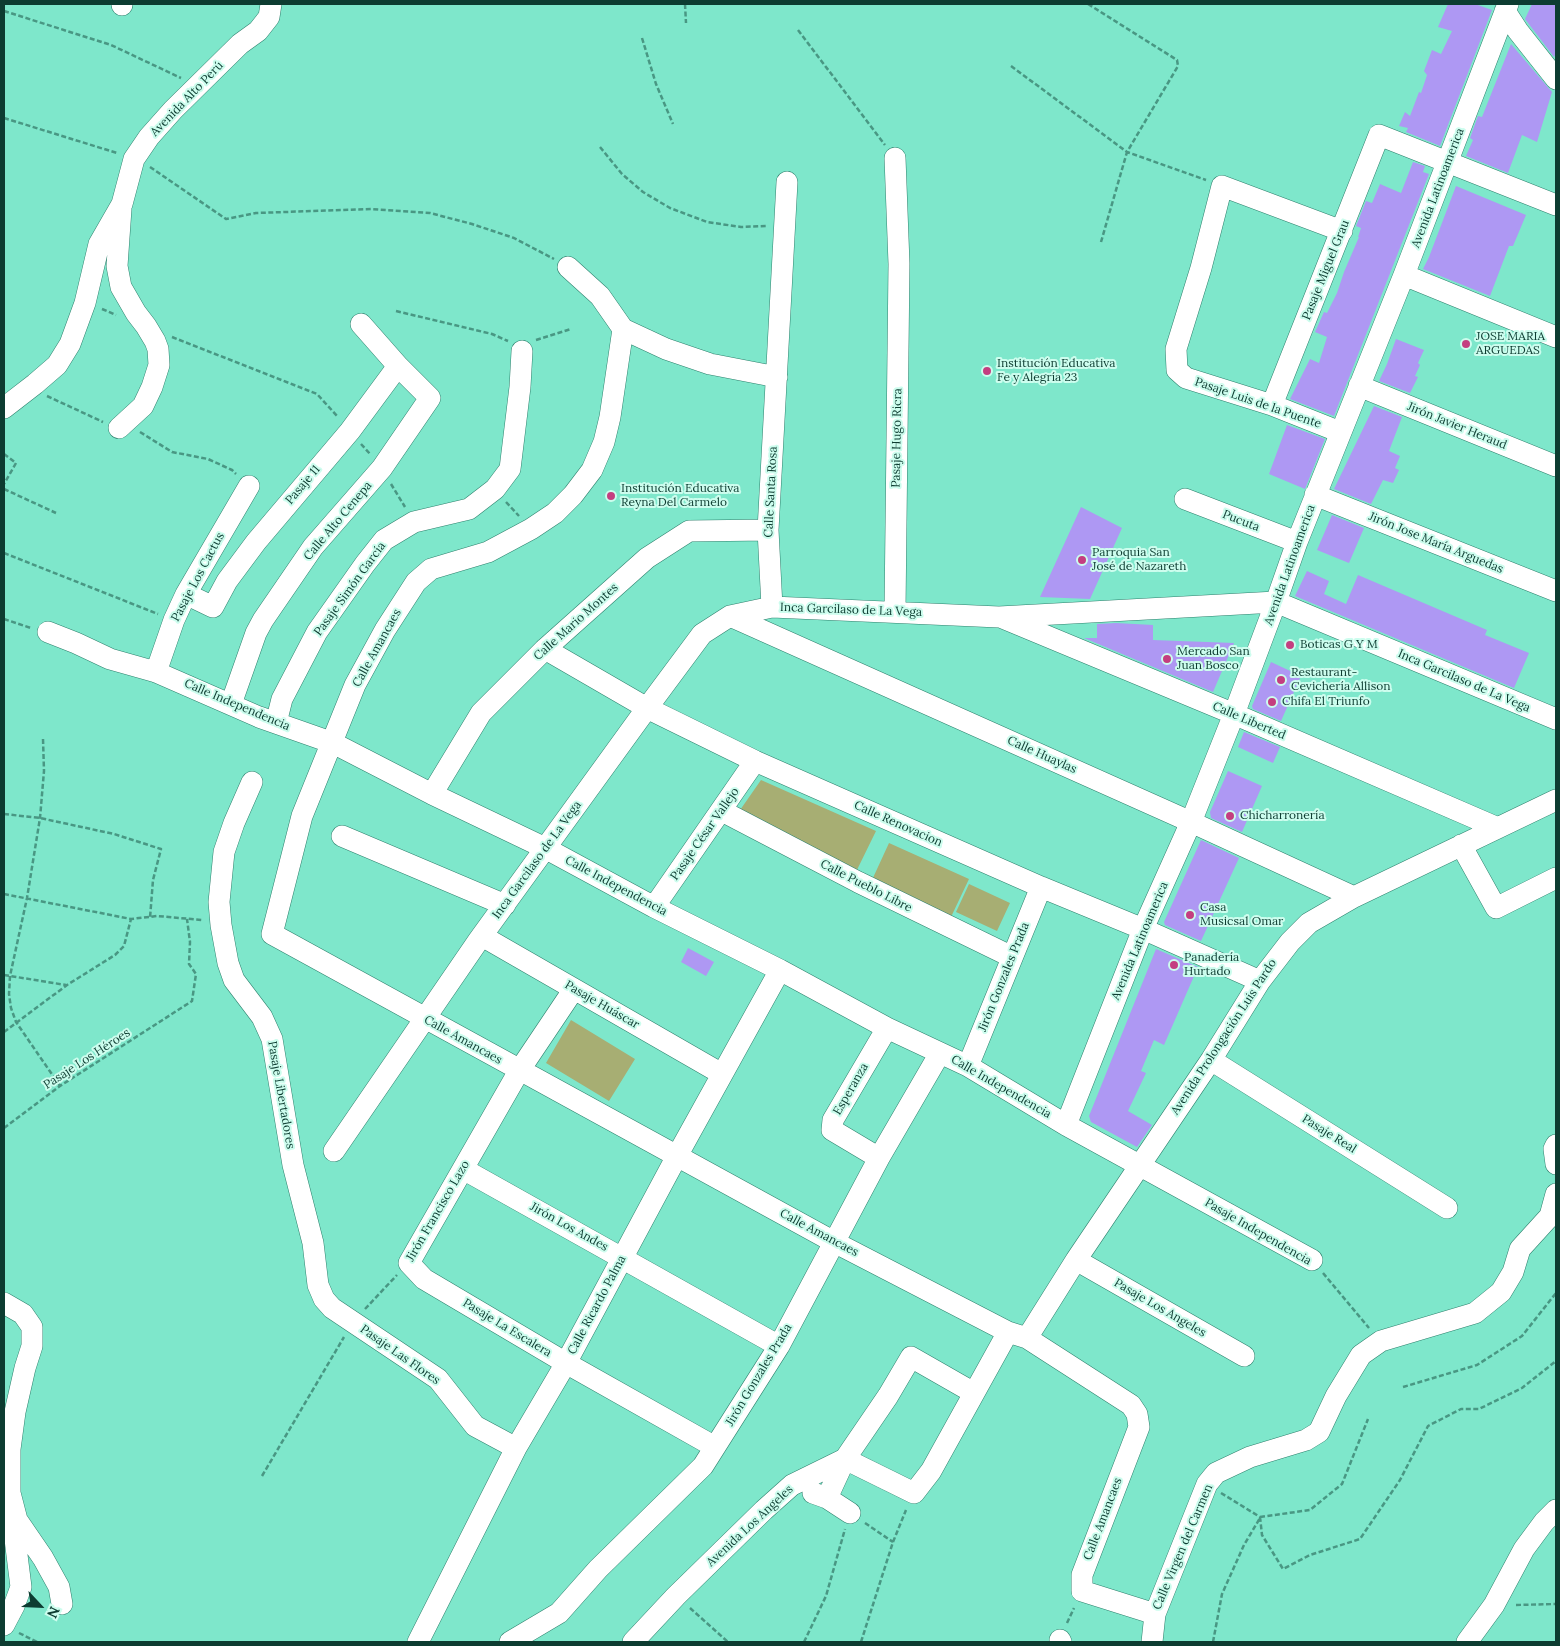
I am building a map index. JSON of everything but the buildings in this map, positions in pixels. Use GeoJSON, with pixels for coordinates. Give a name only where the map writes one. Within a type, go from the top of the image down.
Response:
{"type":"FeatureCollection","features":[{"type":"Feature","properties":{"kind":"street","name":"Avenida Alto Perú"},"geometry":{"type":"LineString","coordinates":[[4,408],[57,364],[70,344],[85,303],[99,244],[122,204],[134,159],[149,137],[173,110],[240,44],[258,31],[269,17],[271,4]]}},
{"type":"Feature","properties":{"kind":"street"},"geometry":{"type":"LineString","coordinates":[[1507,7],[1518,31],[1556,79]]}},
{"type":"Feature","properties":{"kind":"street","name":"Avenida Latinoamerica"},"geometry":{"type":"LineString","coordinates":[[1066,1125],[1143,929],[1191,822],[1234,714],[1315,495],[1404,275],[1507,7]]}},
{"type":"Feature","properties":{"kind":"street","name":"Pasaje Miguel Grau"},"geometry":{"type":"LineString","coordinates":[[1272,405],[1380,135],[1447,163]]}},
{"type":"Feature","properties":{"kind":"street","name":"Pasaje Hugo Ricra"},"geometry":{"type":"LineString","coordinates":[[894,611],[899,264],[895,158]]}},
{"type":"Feature","properties":{"kind":"street"},"geometry":{"type":"LineString","coordinates":[[1447,163],[1556,205]]}},
{"type":"Feature","properties":{"kind":"street","name":"Calle Santa Rosa"},"geometry":{"type":"LineString","coordinates":[[772,607],[768,530],[787,182]]}},
{"type":"Feature","properties":{"kind":"street"},"geometry":{"type":"LineString","coordinates":[[1222,186],[1342,231]]}},
{"type":"Feature","properties":{"kind":"street","name":"Pasaje Luis de la Puente"},"geometry":{"type":"LineString","coordinates":[[1222,186],[1201,268],[1176,349],[1177,370],[1186,378],[1272,405],[1340,432]]}},
{"type":"Feature","properties":{"kind":"street"},"geometry":{"type":"LineString","coordinates":[[122,204],[117,266],[121,287],[158,349],[159,364],[152,387],[143,406],[122,426]]}},
{"type":"Feature","properties":{"kind":"street"},"geometry":{"type":"LineString","coordinates":[[568,267],[600,296],[623,329],[666,349],[710,364],[777,377]]}},
{"type":"Feature","properties":{"kind":"street"},"geometry":{"type":"LineString","coordinates":[[1404,275],[1556,337]]}},
{"type":"Feature","properties":{"kind":"street"},"geometry":{"type":"LineString","coordinates":[[361,324],[398,366]]}},
{"type":"Feature","properties":{"kind":"street","name":"Calle Amancaes"},"geometry":{"type":"LineString","coordinates":[[623,329],[610,417],[604,442],[592,470],[573,495],[555,513],[488,552],[431,569],[416,582],[385,630],[355,685],[302,816],[272,934],[834,1242],[1018,1335],[1131,1405],[1137,1414],[1139,1427],[1082,1575],[1082,1591]]}},
{"type":"Feature","properties":{"kind":"street","name":"Pasaje Simón García"},"geometry":{"type":"LineString","coordinates":[[276,723],[282,699],[317,632],[384,540],[414,522],[469,509],[496,489],[510,469],[520,387],[522,351]]}},
{"type":"Feature","properties":{"kind":"street","name":"Calle Alto Cenepa"},"geometry":{"type":"LineString","coordinates":[[231,704],[256,633],[264,620],[313,547],[382,468],[430,398],[398,366]]}},
{"type":"Feature","properties":{"kind":"street","name":"Pasaje 11"},"geometry":{"type":"LineString","coordinates":[[186,594],[213,607],[227,581],[256,542],[350,431],[398,366]]}},
{"type":"Feature","properties":{"kind":"street","name":"Jirón Javier Heraud"},"geometry":{"type":"LineString","coordinates":[[1359,386],[1556,466]]}},
{"type":"Feature","properties":{"kind":"street","name":"Pasaje Los Cactus"},"geometry":{"type":"LineString","coordinates":[[156,672],[174,620],[186,594],[249,486]]}},
{"type":"Feature","properties":{"kind":"street","name":"Jirón Jose María Arguedas"},"geometry":{"type":"LineString","coordinates":[[1315,495],[1556,591]]}},
{"type":"Feature","properties":{"kind":"street","name":"Pucuta"},"geometry":{"type":"LineString","coordinates":[[1184,498],[1297,542]]}},
{"type":"Feature","properties":{"kind":"street","name":"Calle Mario Montes"},"geometry":{"type":"LineString","coordinates":[[432,794],[481,713],[545,649],[647,558],[689,531],[768,530]]}},
{"type":"Feature","properties":{"kind":"street","name":"Inca Garcilaso de La Vega"},"geometry":{"type":"LineString","coordinates":[[334,1151],[424,1018],[647,708],[702,634],[730,616],[772,607],[999,616],[1276,602],[1556,720]]}},
{"type":"Feature","properties":{"kind":"street","name":"Calle Huaylas"},"geometry":{"type":"LineString","coordinates":[[730,616],[1354,897]]}},
{"type":"Feature","properties":{"kind":"street","name":"Calle Liberted"},"geometry":{"type":"LineString","coordinates":[[999,616],[1234,714],[1498,828]]}},
{"type":"Feature","properties":{"kind":"street","name":"Calle Independencia"},"geometry":{"type":"LineString","coordinates":[[48,632],[110,658],[156,672],[259,717],[333,743],[432,794],[545,848],[887,1028],[968,1066],[1066,1125],[1139,1165]]}},
{"type":"Feature","properties":{"kind":"street","name":"Calle Renovacion"},"geometry":{"type":"LineString","coordinates":[[545,649],[647,708],[755,761],[1260,981]]}},
{"type":"Feature","properties":{"kind":"street","name":"Pasaje César Vallejo"},"geometry":{"type":"LineString","coordinates":[[654,907],[755,761]]}},
{"type":"Feature","properties":{"kind":"street","name":"Pasaje Libertadores"},"geometry":{"type":"LineString","coordinates":[[252,782],[224,852],[219,902],[221,925],[228,963],[234,980],[262,1017],[272,1039],[293,1165],[313,1243]]}},
{"type":"Feature","properties":{"kind":"street","name":"Avenida Prolongación Luis Pardo"},"geometry":{"type":"LineString","coordinates":[[914,1492],[932,1471],[974,1393],[1076,1260],[1211,1060],[1260,981],[1290,942],[1309,923],[1354,897],[1556,800]]}},
{"type":"Feature","properties":{"kind":"street","name":"Calle Pueblo Libre"},"geometry":{"type":"LineString","coordinates":[[722,811],[858,882],[1012,957]]}},
{"type":"Feature","properties":{"kind":"street"},"geometry":{"type":"LineString","coordinates":[[342,836],[505,905]]}},
{"type":"Feature","properties":{"kind":"street"},"geometry":{"type":"LineString","coordinates":[[1461,845],[1496,908],[1556,878]]}},
{"type":"Feature","properties":{"kind":"street","name":"Jirón Gonzales Prada"},"geometry":{"type":"LineString","coordinates":[[968,1066],[1041,887]]}},
{"type":"Feature","properties":{"kind":"street","name":"Pasaje Huáscar"},"geometry":{"type":"LineString","coordinates":[[482,936],[722,1074]]}},
{"type":"Feature","properties":{"kind":"street","name":"Calle Ricardo Palma"},"geometry":{"type":"LineString","coordinates":[[418,1642],[516,1448],[566,1363],[622,1257],[780,970]]}},
{"type":"Feature","properties":{"kind":"street","name":"Jirón Francisco Lazo"},"geometry":{"type":"LineString","coordinates":[[409,1263],[519,1071],[574,989]]}},
{"type":"Feature","properties":{"kind":"street","name":"Esperanza"},"geometry":{"type":"LineString","coordinates":[[880,1158],[832,1130],[833,1120],[887,1028]]}},
{"type":"Feature","properties":{"kind":"street","name":"Jirón Gonzales Prada"},"geometry":{"type":"LineString","coordinates":[[510,1642],[559,1613],[598,1569],[703,1466],[778,1346],[880,1158],[940,1053]]}},
{"type":"Feature","properties":{"kind":"street","name":"Pasaje Real"},"geometry":{"type":"LineString","coordinates":[[1211,1060],[1447,1208]]}},
{"type":"Feature","properties":{"kind":"street"},"geometry":{"type":"LineString","coordinates":[[1556,1145],[1554,1149],[1556,1164]]}},
{"type":"Feature","properties":{"kind":"street","name":"Pasaje Independencia"},"geometry":{"type":"LineString","coordinates":[[1139,1165],[1312,1260]]}},
{"type":"Feature","properties":{"kind":"street","name":"Jirón Los Andes"},"geometry":{"type":"LineString","coordinates":[[463,1169],[778,1346]]}},
{"type":"Feature","properties":{"kind":"street","name":"Calle Virgen del Carmen"},"geometry":{"type":"LineString","coordinates":[[1152,1642],[1155,1614],[1207,1484],[1216,1473],[1250,1457],[1306,1440],[1319,1432],[1336,1396],[1362,1355],[1380,1341],[1475,1313],[1501,1292],[1513,1272],[1520,1249],[1550,1216],[1556,1194]]}},
{"type":"Feature","properties":{"kind":"street","name":"Pasaje Las Flores"},"geometry":{"type":"LineString","coordinates":[[313,1243],[318,1284],[324,1298],[332,1308],[438,1379],[475,1426],[516,1448]]}},
{"type":"Feature","properties":{"kind":"street","name":"Pasaje Los Angeles"},"geometry":{"type":"LineString","coordinates":[[1076,1260],[1244,1356]]}},
{"type":"Feature","properties":{"kind":"street","name":"Pasaje La Escalera"},"geometry":{"type":"LineString","coordinates":[[409,1263],[424,1279],[566,1363],[714,1447]]}},
{"type":"Feature","properties":{"kind":"street"},"geometry":{"type":"LineString","coordinates":[[4,1303],[23,1314],[32,1327],[32,1346],[15,1412],[10,1449],[10,1493],[21,1587],[4,1625]]}},
{"type":"Feature","properties":{"kind":"street"},"geometry":{"type":"LineString","coordinates":[[827,1498],[845,1458],[888,1396],[911,1357],[974,1393]]}},
{"type":"Feature","properties":{"kind":"street"},"geometry":{"type":"LineString","coordinates":[[845,1458],[914,1492]]}},
{"type":"Feature","properties":{"kind":"street","name":"Avenida Los Angeles"},"geometry":{"type":"LineString","coordinates":[[633,1642],[676,1596],[792,1485],[845,1458]]}},
{"type":"Feature","properties":{"kind":"street"},"geometry":{"type":"LineString","coordinates":[[792,1485],[827,1498],[850,1513]]}},
{"type":"Feature","properties":{"kind":"street"},"geometry":{"type":"LineString","coordinates":[[10,1493],[17,1520],[44,1558],[59,1587],[62,1604]]}},
{"type":"Feature","properties":{"kind":"street"},"geometry":{"type":"LineString","coordinates":[[1468,1642],[1494,1605],[1524,1549],[1544,1522],[1556,1510]]}},
{"type":"Feature","properties":{"kind":"street"},"geometry":{"type":"LineString","coordinates":[[1082,1591],[1155,1614]]}},
{"type":"Feature","properties":{"kind":"path"},"geometry":{"type":"LineString","coordinates":[[685,4],[686,23]]}},
{"type":"Feature","properties":{"kind":"path"},"geometry":{"type":"LineString","coordinates":[[1088,4],[1177,60],[1178,66],[1127,152],[1101,242]]}},
{"type":"Feature","properties":{"kind":"path"},"geometry":{"type":"LineString","coordinates":[[4,11],[111,45],[198,86]]}},
{"type":"Feature","properties":{"kind":"path"},"geometry":{"type":"LineString","coordinates":[[798,30],[895,158]]}},
{"type":"Feature","properties":{"kind":"path"},"geometry":{"type":"LineString","coordinates":[[642,38],[656,84],[673,124]]}},
{"type":"Feature","properties":{"kind":"path"},"geometry":{"type":"LineString","coordinates":[[1010,66],[1127,152],[1222,186]]}},
{"type":"Feature","properties":{"kind":"path"},"geometry":{"type":"LineString","coordinates":[[4,118],[134,159],[152,168],[226,219],[256,213],[371,209],[430,213],[514,238],[568,267]]}},
{"type":"Feature","properties":{"kind":"path"},"geometry":{"type":"LineString","coordinates":[[600,147],[622,174],[642,192],[670,208],[707,222],[741,227],[785,225]]}},
{"type":"Feature","properties":{"kind":"path"},"geometry":{"type":"LineString","coordinates":[[85,303],[120,316]]}},
{"type":"Feature","properties":{"kind":"path"},"geometry":{"type":"LineString","coordinates":[[396,311],[492,334],[507,340],[522,351],[525,343],[571,329]]}},
{"type":"Feature","properties":{"kind":"path"},"geometry":{"type":"LineString","coordinates":[[146,326],[317,394],[382,468],[414,522]]}},
{"type":"Feature","properties":{"kind":"path"},"geometry":{"type":"LineString","coordinates":[[35,384],[48,396],[122,426],[172,452],[208,459],[232,470],[249,486]]}},
{"type":"Feature","properties":{"kind":"path"},"geometry":{"type":"LineString","coordinates":[[4,454],[16,463],[4,484]]}},
{"type":"Feature","properties":{"kind":"path"},"geometry":{"type":"LineString","coordinates":[[4,489],[56,513]]}},
{"type":"Feature","properties":{"kind":"path"},"geometry":{"type":"LineString","coordinates":[[496,489],[530,529]]}},
{"type":"Feature","properties":{"kind":"path"},"geometry":{"type":"LineString","coordinates":[[4,553],[174,620]]}},
{"type":"Feature","properties":{"kind":"path"},"geometry":{"type":"LineString","coordinates":[[4,619],[22,626],[48,632]]}},
{"type":"Feature","properties":{"kind":"path"},"geometry":{"type":"LineString","coordinates":[[43,739],[44,771],[40,818],[10,976],[9,994],[16,1022],[60,1086]]}},
{"type":"Feature","properties":{"kind":"path"},"geometry":{"type":"LineString","coordinates":[[4,814],[40,818],[114,834],[161,849],[153,880],[150,918]]}},
{"type":"Feature","properties":{"kind":"path"},"geometry":{"type":"LineString","coordinates":[[4,894],[131,919],[157,916],[212,920],[221,925]]}},
{"type":"Feature","properties":{"kind":"path"},"geometry":{"type":"LineString","coordinates":[[4,1032],[67,985],[115,955],[124,946],[131,919]]}},
{"type":"Feature","properties":{"kind":"path","name":"Pasaje Los Héroes"},"geometry":{"type":"LineString","coordinates":[[4,1128],[60,1086],[192,1001],[196,974],[189,964],[190,942],[187,919]]}},
{"type":"Feature","properties":{"kind":"path"},"geometry":{"type":"LineString","coordinates":[[4,975],[67,985]]}},
{"type":"Feature","properties":{"kind":"path","name":"Pasaje Independencia"},"geometry":{"type":"LineString","coordinates":[[1312,1260],[1380,1341]]}},
{"type":"Feature","properties":{"kind":"path","name":"Jirón Francisco Lazo"},"geometry":{"type":"LineString","coordinates":[[262,1476],[353,1322],[409,1263]]}},
{"type":"Feature","properties":{"kind":"path"},"geometry":{"type":"LineString","coordinates":[[1404,1387],[1478,1365],[1522,1336],[1556,1293]]}},
{"type":"Feature","properties":{"kind":"path"},"geometry":{"type":"LineString","coordinates":[[1260,1517],[1262,1535],[1283,1569],[1310,1555],[1360,1539],[1400,1480],[1428,1426],[1461,1409],[1479,1410],[1522,1388],[1556,1361]]}},
{"type":"Feature","properties":{"kind":"path"},"geometry":{"type":"LineString","coordinates":[[1207,1484],[1260,1517],[1310,1510],[1342,1484],[1368,1419]]}},
{"type":"Feature","properties":{"kind":"path"},"geometry":{"type":"LineString","coordinates":[[861,1642],[893,1542],[914,1492]]}},
{"type":"Feature","properties":{"kind":"path"},"geometry":{"type":"LineString","coordinates":[[804,1642],[826,1596],[850,1513],[893,1542]]}},
{"type":"Feature","properties":{"kind":"path"},"geometry":{"type":"LineString","coordinates":[[1213,1642],[1222,1594],[1244,1545],[1260,1517]]}},
{"type":"Feature","properties":{"kind":"path"},"geometry":{"type":"LineString","coordinates":[[1060,1641],[1082,1591]]}},
{"type":"Feature","properties":{"kind":"path"},"geometry":{"type":"LineString","coordinates":[[676,1596],[728,1642]]}},
{"type":"Feature","properties":{"kind":"path"},"geometry":{"type":"LineString","coordinates":[[1494,1605],[1556,1604]]}},
{"type":"Feature","properties":{"kind":"green space"},"geometry":{"type":"Polygon","coordinates":[[[761,780],[876,831],[854,876],[738,813],[761,780]]]}},
{"type":"Feature","properties":{"kind":"green space"},"geometry":{"type":"Polygon","coordinates":[[[889,843],[969,879],[951,917],[872,880],[889,843]]]}},
{"type":"Feature","properties":{"kind":"green space"},"geometry":{"type":"Polygon","coordinates":[[[969,884],[1010,903],[997,931],[956,912],[969,884]]]}},
{"type":"Feature","properties":{"kind":"green space"},"geometry":{"type":"Polygon","coordinates":[[[571,1020],[635,1059],[609,1101],[546,1063],[571,1020]]]}},
{"type":"Feature","properties":{"kind":"place","name":"JOSE MARIA ARGUEDAS"},"geometry":{"type":"Point","coordinates":[1466,344]}},
{"type":"Feature","properties":{"kind":"place","name":"Institución Educativa Fe y Alegría 23"},"geometry":{"type":"Point","coordinates":[987,371]}},
{"type":"Feature","properties":{"kind":"place","name":"Institución Educativa Reyna Del Carmelo"},"geometry":{"type":"Point","coordinates":[611,496]}},
{"type":"Feature","properties":{"kind":"place","name":"Parroquia San José de Nazareth"},"geometry":{"type":"Point","coordinates":[1082,560]}},
{"type":"Feature","properties":{"kind":"place","name":"Boticas G Y M"},"geometry":{"type":"Point","coordinates":[1290,645]}},
{"type":"Feature","properties":{"kind":"place","name":"Mercado San Juan Bosco"},"geometry":{"type":"Point","coordinates":[1167,659]}},
{"type":"Feature","properties":{"kind":"place","name":"Restaurant- Cevichería Allison"},"geometry":{"type":"Point","coordinates":[1281,680]}},
{"type":"Feature","properties":{"kind":"place","name":"Chifa El Triunfo"},"geometry":{"type":"Point","coordinates":[1272,702]}},
{"type":"Feature","properties":{"kind":"place","name":"Chicharronería"},"geometry":{"type":"Point","coordinates":[1230,816]}},
{"type":"Feature","properties":{"kind":"place","name":"Casa Musicsal Omar"},"geometry":{"type":"Point","coordinates":[1190,915]}},
{"type":"Feature","properties":{"kind":"place","name":"Panadería Hurtado"},"geometry":{"type":"Point","coordinates":[1174,965]}}]}
